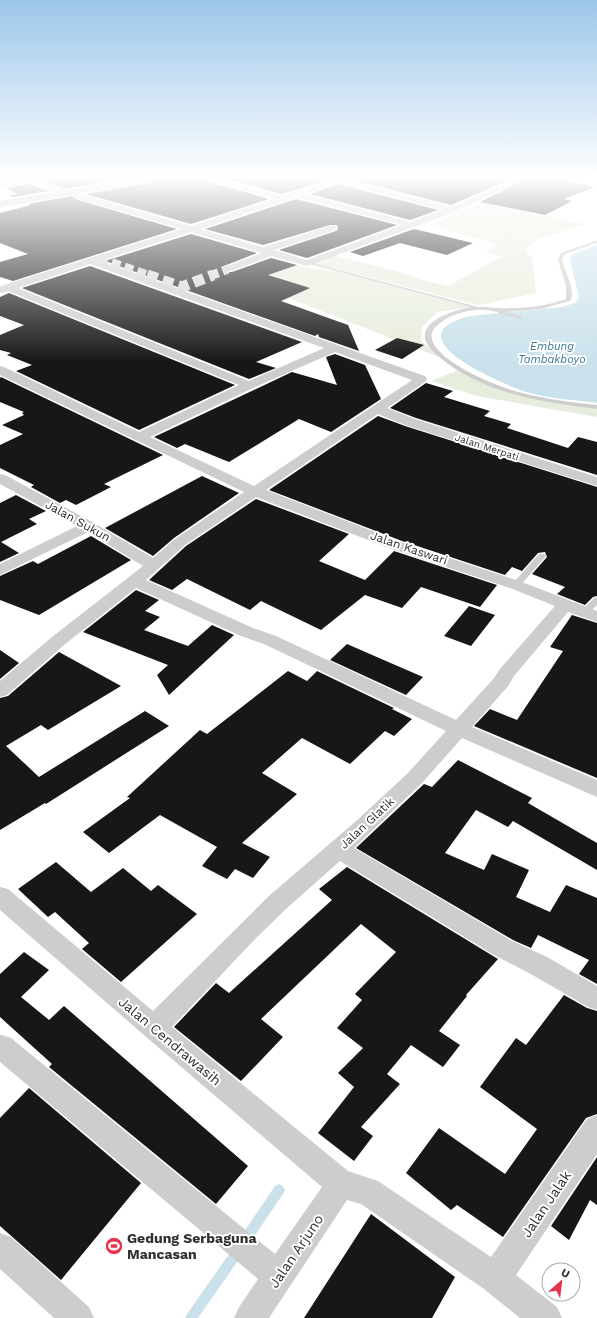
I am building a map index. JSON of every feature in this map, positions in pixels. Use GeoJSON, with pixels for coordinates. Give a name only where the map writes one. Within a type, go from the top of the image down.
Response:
{"type":"FeatureCollection","features":[{"type":"Feature","properties":{"kind":"street"},"geometry":{"type":"LineString","coordinates":[[4,289],[159,240]]}},
{"type":"Feature","properties":{"kind":"street"},"geometry":{"type":"LineString","coordinates":[[228,240],[307,263],[371,240]]}},
{"type":"Feature","properties":{"kind":"street"},"geometry":{"type":"LineString","coordinates":[[228,268],[300,240]]}},
{"type":"Feature","properties":{"kind":"street"},"geometry":{"type":"LineString","coordinates":[[0,691],[58,641],[154,566],[180,542],[421,379],[90,261]]}},
{"type":"Feature","properties":{"kind":"street"},"geometry":{"type":"LineString","coordinates":[[4,289],[249,385]]}},
{"type":"Feature","properties":{"kind":"street"},"geometry":{"type":"LineString","coordinates":[[140,437],[249,385],[335,348]]}},
{"type":"Feature","properties":{"kind":"street","name":"Jalan Kaswari"},"geometry":{"type":"LineString","coordinates":[[1,372],[254,491],[395,545],[516,585],[591,615]]}},
{"type":"Feature","properties":{"kind":"street","name":"Jalan Merpati"},"geometry":{"type":"LineString","coordinates":[[378,409],[410,422],[597,482]]}},
{"type":"Feature","properties":{"kind":"street","name":"Jalan Sukun"},"geometry":{"type":"LineString","coordinates":[[0,478],[89,526],[154,566]]}},
{"type":"Feature","properties":{"kind":"street"},"geometry":{"type":"LineString","coordinates":[[0,570],[89,526]]}},
{"type":"Feature","properties":{"kind":"street"},"geometry":{"type":"LineString","coordinates":[[134,581],[247,632],[270,640],[459,729],[597,789]]}},
{"type":"Feature","properties":{"kind":"street","name":"Jalan Glatik"},"geometry":{"type":"LineString","coordinates":[[154,1028],[278,902],[339,850],[415,778],[502,681],[506,673],[565,605]]}},
{"type":"Feature","properties":{"kind":"street"},"geometry":{"type":"LineString","coordinates":[[339,850],[503,948],[538,965],[597,999]]}},
{"type":"Feature","properties":{"kind":"street","name":"Jalan Cendrawasih"},"geometry":{"type":"LineString","coordinates":[[0,896],[154,1028],[341,1184]]}},
{"type":"Feature","properties":{"kind":"street"},"geometry":{"type":"LineString","coordinates":[[2,1047],[278,1276]]}},
{"type":"Feature","properties":{"kind":"street","name":"Jalan Jalak"},"geometry":{"type":"LineString","coordinates":[[495,1278],[597,1129]]}},
{"type":"Feature","properties":{"kind":"street"},"geometry":{"type":"LineString","coordinates":[[341,1184],[368,1191],[495,1278],[546,1318]]}},
{"type":"Feature","properties":{"kind":"street","name":"Jalan Arjuno"},"geometry":{"type":"LineString","coordinates":[[250,1318],[341,1184]]}},
{"type":"Feature","properties":{"kind":"street"},"geometry":{"type":"LineString","coordinates":[[0,1248],[78,1318]]}},
{"type":"Feature","properties":{"kind":"lane"},"geometry":{"type":"LineString","coordinates":[[491,310],[545,306],[568,300],[570,297],[570,291],[560,260],[562,253],[597,241]]}},
{"type":"Feature","properties":{"kind":"lane"},"geometry":{"type":"LineString","coordinates":[[307,263],[520,317]]}},
{"type":"Feature","properties":{"kind":"lane"},"geometry":{"type":"LineString","coordinates":[[481,308],[458,312],[444,318],[430,328],[427,334],[428,342],[455,367],[477,380],[496,387],[557,402],[597,407]]}},
{"type":"Feature","properties":{"kind":"lane"},"geometry":{"type":"LineString","coordinates":[[516,585],[542,556]]}},
{"type":"Feature","properties":{"kind":"lane"},"geometry":{"type":"LineString","coordinates":[[591,615],[597,600]]}},
{"type":"Feature","properties":{"kind":"green space"},"geometry":{"type":"Polygon","coordinates":[[[482,240],[538,240],[534,241],[525,251],[532,258],[536,293],[478,305],[312,263],[333,255],[448,286],[503,256],[485,253],[499,244],[482,240]]]}},
{"type":"Feature","properties":{"kind":"green space"},"geometry":{"type":"Polygon","coordinates":[[[288,264],[337,272],[472,307],[437,312],[422,327],[421,341],[444,359],[245,281],[288,264]]]}},
{"type":"Feature","properties":{"kind":"green space"},"geometry":{"type":"Polygon","coordinates":[[[461,369],[491,386],[567,403],[597,407],[597,417],[477,396],[431,381],[461,369]]]}},
{"type":"Feature","properties":{"kind":"water","name":"Embung Tambakboyo"},"geometry":{"type":"Polygon","coordinates":[[[597,245],[597,403],[547,397],[516,388],[459,359],[446,347],[441,335],[448,325],[470,316],[562,307],[575,303],[579,298],[570,259],[573,254],[597,245]]]}},
{"type":"Feature","properties":{"kind":"building"},"geometry":{"type":"Polygon","coordinates":[[[0,240],[144,240],[13,281],[0,277],[0,262],[28,254],[0,243],[0,240]]]}},
{"type":"Feature","properties":{"kind":"building"},"geometry":{"type":"Polygon","coordinates":[[[173,240],[210,240],[257,253],[224,266],[222,269],[225,272],[232,272],[271,258],[297,265],[268,275],[310,288],[281,301],[348,325],[359,351],[319,337],[318,334],[315,336],[105,261],[173,240]]]}},
{"type":"Feature","properties":{"kind":"building"},"geometry":{"type":"Polygon","coordinates":[[[243,240],[281,240],[263,245],[243,240]]]}},
{"type":"Feature","properties":{"kind":"building"},"geometry":{"type":"Polygon","coordinates":[[[310,240],[357,240],[307,258],[279,250],[310,240]]]}},
{"type":"Feature","properties":{"kind":"building"},"geometry":{"type":"Polygon","coordinates":[[[385,240],[458,240],[473,243],[447,255],[400,243],[363,256],[350,252],[385,240]]]}},
{"type":"Feature","properties":{"kind":"building"},"geometry":{"type":"Polygon","coordinates":[[[90,266],[302,342],[256,362],[276,368],[249,379],[22,288],[90,266]]]}},
{"type":"Feature","properties":{"kind":"building"},"geometry":{"type":"Polygon","coordinates":[[[9,293],[235,385],[139,430],[16,371],[32,365],[7,355],[11,353],[0,350],[0,335],[24,325],[0,316],[0,297],[9,293]]]}},
{"type":"Feature","properties":{"kind":"building"},"geometry":{"type":"Polygon","coordinates":[[[397,338],[424,345],[402,359],[375,350],[397,338]]]}},
{"type":"Feature","properties":{"kind":"building"},"geometry":{"type":"Polygon","coordinates":[[[335,354],[365,365],[381,399],[331,432],[299,419],[229,462],[185,444],[177,448],[154,437],[292,372],[337,385],[326,357],[335,354]]]}},
{"type":"Feature","properties":{"kind":"building"},"geometry":{"type":"Polygon","coordinates":[[[1,377],[163,455],[104,484],[111,487],[76,505],[66,500],[60,503],[31,487],[34,485],[0,468],[0,445],[23,434],[2,425],[24,415],[22,413],[24,412],[0,402],[1,377]]]}},
{"type":"Feature","properties":{"kind":"building"},"geometry":{"type":"Polygon","coordinates":[[[426,383],[453,391],[444,397],[490,411],[484,416],[511,424],[507,428],[568,448],[578,437],[597,442],[597,475],[416,418],[390,408],[426,383]]]}},
{"type":"Feature","properties":{"kind":"building"},"geometry":{"type":"Polygon","coordinates":[[[378,416],[597,487],[597,596],[593,597],[585,605],[557,594],[565,587],[532,574],[547,557],[545,552],[538,553],[522,571],[512,567],[505,575],[402,541],[269,490],[378,416]]]}},
{"type":"Feature","properties":{"kind":"building"},"geometry":{"type":"Polygon","coordinates":[[[202,476],[239,493],[174,538],[153,556],[105,528],[202,476]]]}},
{"type":"Feature","properties":{"kind":"building"},"geometry":{"type":"Polygon","coordinates":[[[16,495],[46,511],[29,519],[37,524],[1,542],[19,553],[0,562],[0,503],[16,495]]]}},
{"type":"Feature","properties":{"kind":"building"},"geometry":{"type":"Polygon","coordinates":[[[256,499],[349,534],[319,561],[365,580],[394,551],[497,585],[480,607],[421,587],[402,608],[365,595],[321,630],[261,601],[250,610],[187,579],[172,590],[149,580],[186,546],[256,499]]]}},
{"type":"Feature","properties":{"kind":"building"},"geometry":{"type":"Polygon","coordinates":[[[91,536],[131,560],[39,615],[0,600],[0,576],[33,561],[38,564],[91,536]]]}},
{"type":"Feature","properties":{"kind":"building"},"geometry":{"type":"Polygon","coordinates":[[[136,590],[159,600],[145,611],[160,617],[144,630],[188,646],[212,625],[234,635],[169,695],[157,675],[168,665],[83,632],[136,590]]]}},
{"type":"Feature","properties":{"kind":"building"},"geometry":{"type":"Polygon","coordinates":[[[469,606],[495,615],[471,646],[444,636],[469,606]]]}},
{"type":"Feature","properties":{"kind":"building"},"geometry":{"type":"Polygon","coordinates":[[[572,615],[597,623],[597,778],[474,726],[490,709],[517,720],[563,651],[550,647],[572,615]]]}},
{"type":"Feature","properties":{"kind":"building"},"geometry":{"type":"Polygon","coordinates":[[[347,644],[423,677],[406,695],[330,660],[347,644]]]}},
{"type":"Feature","properties":{"kind":"building"},"geometry":{"type":"Polygon","coordinates":[[[0,650],[19,663],[0,679],[0,650]]]}},
{"type":"Feature","properties":{"kind":"building"},"geometry":{"type":"Polygon","coordinates":[[[59,652],[121,686],[48,730],[41,725],[6,746],[39,777],[145,711],[169,726],[46,804],[45,803],[0,830],[0,698],[8,696],[59,652]]]}},
{"type":"Feature","properties":{"kind":"building"},"geometry":{"type":"Polygon","coordinates":[[[288,671],[307,681],[317,671],[394,708],[392,709],[412,719],[394,736],[385,731],[350,764],[302,738],[262,773],[297,794],[242,843],[270,857],[253,878],[235,869],[227,879],[202,866],[217,847],[160,815],[109,853],[83,832],[130,798],[127,797],[200,730],[207,734],[288,671]]]}},
{"type":"Feature","properties":{"kind":"building"},"geometry":{"type":"Polygon","coordinates":[[[458,760],[532,798],[528,803],[597,843],[597,870],[513,821],[508,827],[476,810],[445,853],[484,870],[492,854],[529,870],[516,897],[550,912],[566,885],[597,898],[597,984],[579,974],[589,960],[538,935],[531,948],[513,940],[356,848],[424,784],[432,787],[458,760]]]}},
{"type":"Feature","properties":{"kind":"building"},"geometry":{"type":"Polygon","coordinates":[[[56,862],[91,892],[123,868],[151,891],[158,885],[197,914],[121,982],[82,949],[89,943],[55,912],[48,917],[18,889],[56,862]]]}},
{"type":"Feature","properties":{"kind":"building"},"geometry":{"type":"Polygon","coordinates":[[[347,867],[498,959],[466,995],[467,996],[439,1031],[460,1045],[443,1067],[411,1045],[387,1074],[400,1084],[361,1127],[373,1136],[354,1161],[318,1133],[354,1087],[338,1073],[363,1048],[337,1028],[362,1000],[355,994],[396,952],[361,924],[261,1019],[283,1037],[241,1081],[174,1027],[216,983],[229,993],[332,900],[319,889],[347,867]]]}},
{"type":"Feature","properties":{"kind":"building"},"geometry":{"type":"Polygon","coordinates":[[[24,952],[49,970],[21,997],[49,1020],[64,1006],[248,1166],[216,1204],[49,1067],[52,1064],[0,1017],[0,974],[24,952]]]}},
{"type":"Feature","properties":{"kind":"building"},"geometry":{"type":"Polygon","coordinates":[[[564,995],[587,1008],[597,1011],[597,1114],[586,1118],[503,1237],[457,1205],[451,1210],[406,1173],[439,1128],[505,1174],[537,1129],[480,1087],[516,1038],[526,1045],[564,995]]]}},
{"type":"Feature","properties":{"kind":"building"},"geometry":{"type":"Polygon","coordinates":[[[29,1088],[141,1183],[61,1280],[0,1226],[0,1118],[29,1088]]]}},
{"type":"Feature","properties":{"kind":"building"},"geometry":{"type":"Polygon","coordinates":[[[597,1157],[597,1205],[590,1200],[569,1240],[551,1226],[597,1157]]]}},
{"type":"Feature","properties":{"kind":"building"},"geometry":{"type":"Polygon","coordinates":[[[371,1214],[455,1277],[432,1318],[304,1318],[371,1214]]]}},
{"type":"Feature","properties":{"kind":"waterway"},"geometry":{"type":"LineString","coordinates":[[245,1240],[279,1190]]}},
{"type":"Feature","properties":{"kind":"waterway"},"geometry":{"type":"LineString","coordinates":[[191,1318],[238,1251]]}},
{"type":"Feature","properties":{"kind":"tunnel"},"geometry":{"type":"LineString","coordinates":[[99,258],[150,276]]}},
{"type":"Feature","properties":{"kind":"tunnel"},"geometry":{"type":"LineString","coordinates":[[210,276],[228,269]]}},
{"type":"Feature","properties":{"kind":"tunnel"},"geometry":{"type":"LineString","coordinates":[[147,275],[182,287],[213,275]]}},
{"type":"Feature","properties":{"kind":"place","name":"Gedung Serbaguna Mancasan"},"geometry":{"type":"Point","coordinates":[114,1246]}}]}
